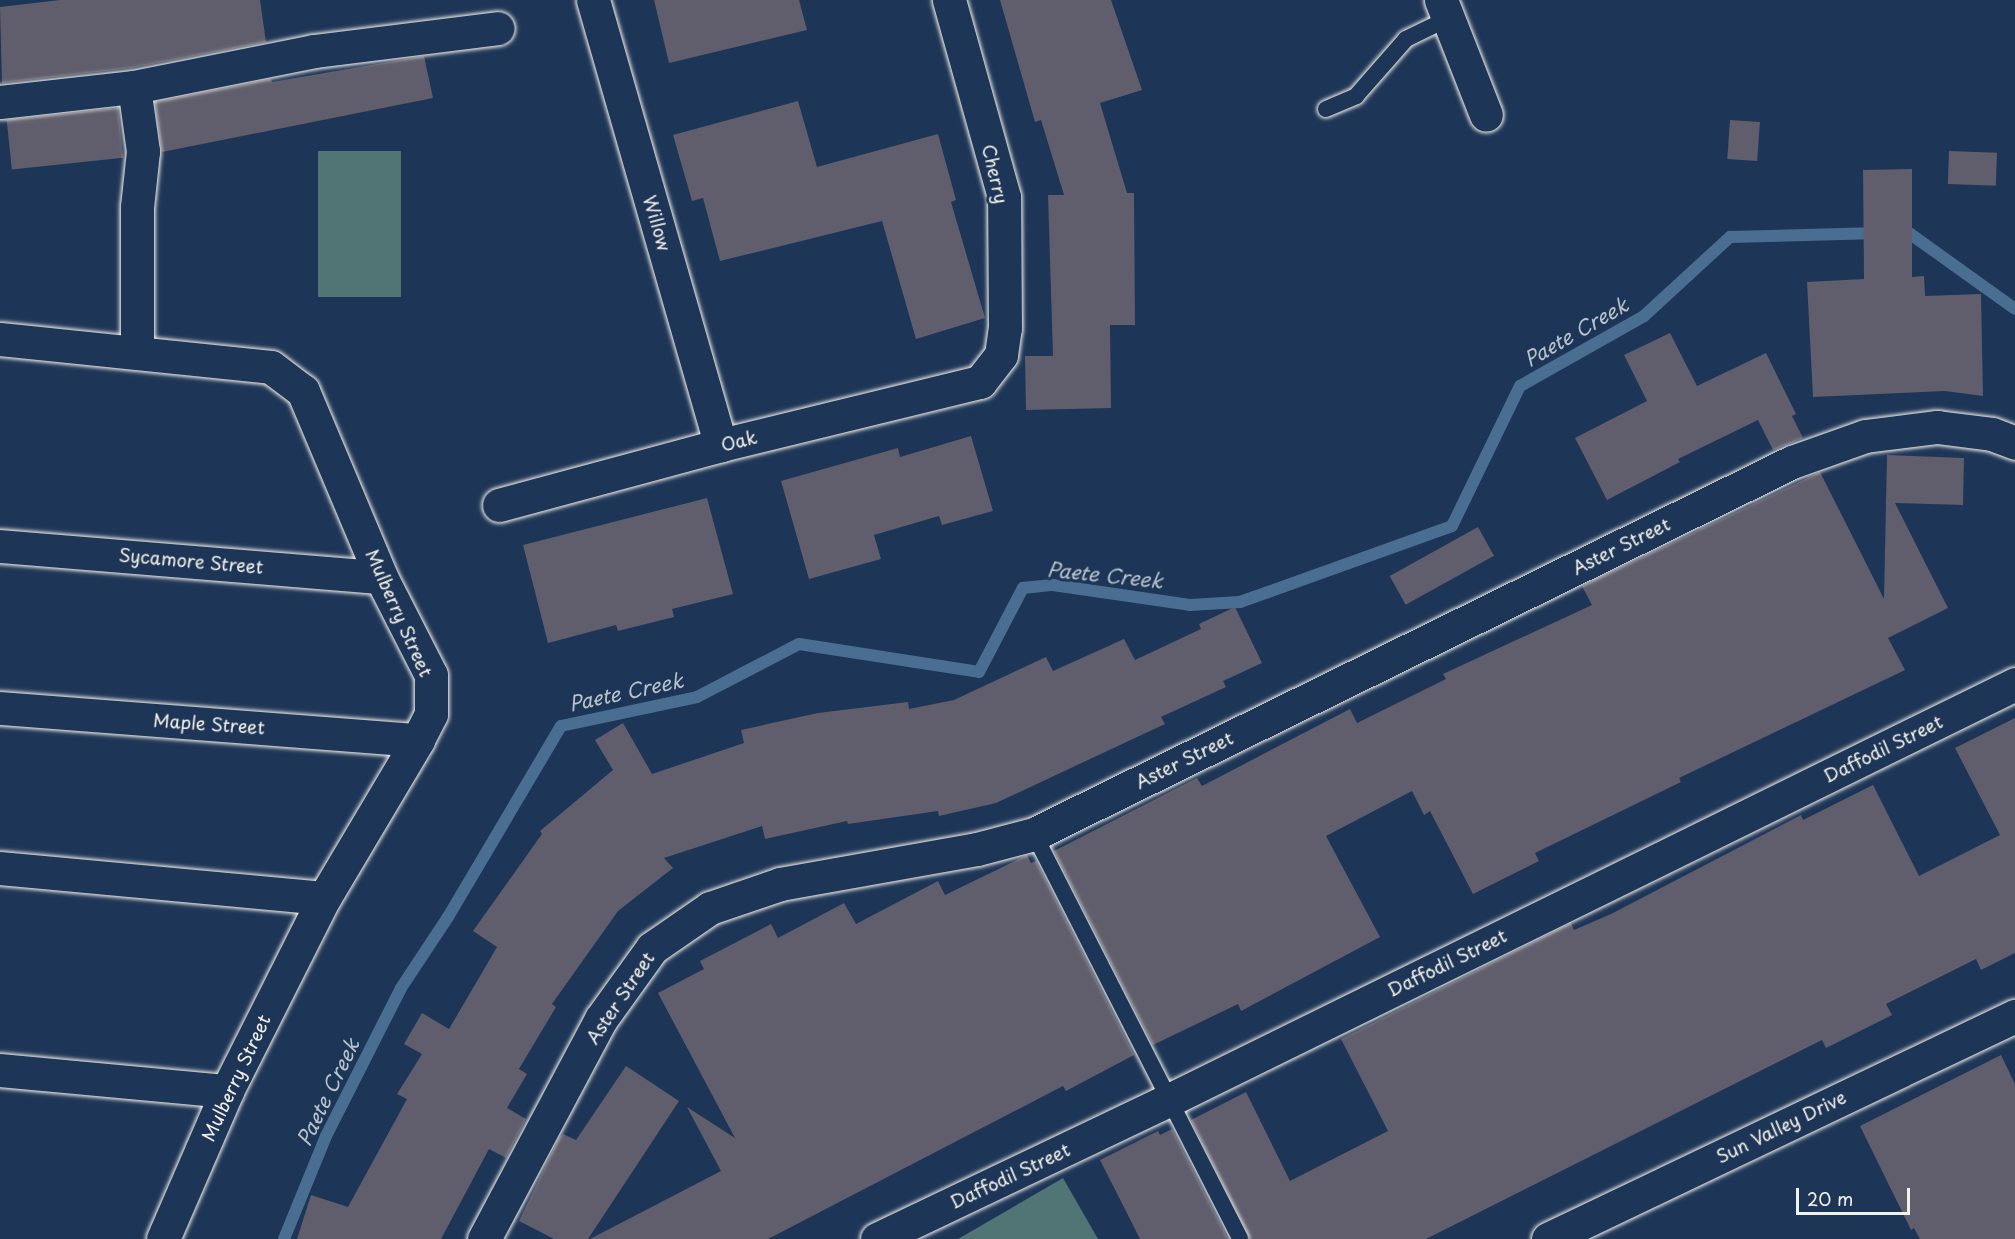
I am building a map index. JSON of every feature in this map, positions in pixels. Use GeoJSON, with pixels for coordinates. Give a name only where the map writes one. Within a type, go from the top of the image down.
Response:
{"type":"FeatureCollection","features":[{"type":"Feature","properties":{"kind":"street","name":"Willow"},"geometry":{"type":"LineString","coordinates":[[593,0],[721,445]]}},
{"type":"Feature","properties":{"kind":"street","name":"Cherry"},"geometry":{"type":"LineString","coordinates":[[949,0],[1004,197],[1005,328],[1001,354],[980,382]]}},
{"type":"Feature","properties":{"kind":"street"},"geometry":{"type":"LineString","coordinates":[[1444,9],[1485,115]]}},
{"type":"Feature","properties":{"kind":"street"},"geometry":{"type":"LineString","coordinates":[[0,102],[134,87],[314,51],[498,28]]}},
{"type":"Feature","properties":{"kind":"street"},"geometry":{"type":"LineString","coordinates":[[134,87],[143,151],[137,207],[137,351]]}},
{"type":"Feature","properties":{"kind":"street","name":"Mulberry Street"},"geometry":{"type":"LineString","coordinates":[[0,339],[137,351],[271,367],[303,391],[381,577],[431,675],[431,714],[418,740],[324,898],[227,1090],[163,1239]]}},
{"type":"Feature","properties":{"kind":"street","name":"Oak"},"geometry":{"type":"LineString","coordinates":[[499,505],[721,445],[980,382]]}},
{"type":"Feature","properties":{"kind":"street","name":"Aster Street"},"geometry":{"type":"LineString","coordinates":[[484,1239],[602,1019],[651,948],[710,908],[780,884],[977,849],[1034,834],[1792,462],[1865,436],[1937,427],[1992,434],[2015,443]]}},
{"type":"Feature","properties":{"kind":"street","name":"Sycamore Street"},"geometry":{"type":"LineString","coordinates":[[0,546],[381,577]]}},
{"type":"Feature","properties":{"kind":"street","name":"Daffodil Street"},"geometry":{"type":"LineString","coordinates":[[877,1239],[1169,1100],[2015,684]]}},
{"type":"Feature","properties":{"kind":"street","name":"Maple Street"},"geometry":{"type":"LineString","coordinates":[[0,708],[418,740]]}},
{"type":"Feature","properties":{"kind":"street"},"geometry":{"type":"LineString","coordinates":[[0,868],[324,898]]}},
{"type":"Feature","properties":{"kind":"street","name":"Sun Valley Drive"},"geometry":{"type":"LineString","coordinates":[[1548,1239],[2015,1016]]}},
{"type":"Feature","properties":{"kind":"street"},"geometry":{"type":"LineString","coordinates":[[0,1070],[227,1090]]}},
{"type":"Feature","properties":{"kind":"lane"},"geometry":{"type":"LineString","coordinates":[[1326,109],[1356,96],[1406,39],[1444,9]]}},
{"type":"Feature","properties":{"kind":"lane"},"geometry":{"type":"LineString","coordinates":[[1034,834],[1240,1239]]}},
{"type":"Feature","properties":{"kind":"green space"},"geometry":{"type":"Polygon","coordinates":[[[318,151],[401,151],[401,297],[318,297],[318,151]]]}},
{"type":"Feature","properties":{"kind":"green space"},"geometry":{"type":"Polygon","coordinates":[[[1063,1178],[1098,1239],[958,1239],[1063,1178]]]}},
{"type":"Feature","properties":{"kind":"building"},"geometry":{"type":"Polygon","coordinates":[[[60,0],[260,0],[266,42],[131,68],[2,83],[0,7],[60,0]]]}},
{"type":"Feature","properties":{"kind":"building"},"geometry":{"type":"Polygon","coordinates":[[[654,0],[799,0],[807,30],[669,63],[654,0]]]}},
{"type":"Feature","properties":{"kind":"building"},"geometry":{"type":"Polygon","coordinates":[[[1000,0],[1111,0],[1142,90],[1100,103],[1127,193],[1134,193],[1135,325],[1110,325],[1111,408],[1026,410],[1025,356],[1053,356],[1048,195],[1064,195],[1041,120],[1035,122],[1000,0]]]}},
{"type":"Feature","properties":{"kind":"building"},"geometry":{"type":"Polygon","coordinates":[[[424,56],[433,98],[162,152],[155,102],[271,79],[272,82],[424,56]]]}},
{"type":"Feature","properties":{"kind":"building"},"geometry":{"type":"Polygon","coordinates":[[[798,101],[817,167],[938,134],[956,200],[951,202],[985,318],[916,339],[882,221],[720,261],[703,198],[692,201],[673,135],[798,101]]]}},
{"type":"Feature","properties":{"kind":"building"},"geometry":{"type":"Polygon","coordinates":[[[118,108],[123,158],[12,169],[7,120],[118,108]]]}},
{"type":"Feature","properties":{"kind":"building"},"geometry":{"type":"Polygon","coordinates":[[[1730,120],[1760,122],[1757,161],[1727,159],[1730,120]]]}},
{"type":"Feature","properties":{"kind":"building"},"geometry":{"type":"Polygon","coordinates":[[[1949,151],[1997,153],[1996,186],[1948,184],[1949,151]]]}},
{"type":"Feature","properties":{"kind":"building"},"geometry":{"type":"Polygon","coordinates":[[[1912,169],[1912,277],[1924,276],[1925,296],[1981,294],[1983,396],[1945,391],[1813,397],[1807,282],[1864,279],[1863,170],[1912,169]]]}},
{"type":"Feature","properties":{"kind":"building"},"geometry":{"type":"Polygon","coordinates":[[[1670,333],[1697,386],[1766,353],[1796,414],[1792,416],[1803,438],[1773,450],[1758,420],[1678,459],[1680,462],[1607,500],[1575,438],[1647,401],[1624,355],[1670,333]]]}},
{"type":"Feature","properties":{"kind":"building"},"geometry":{"type":"Polygon","coordinates":[[[971,436],[993,511],[942,525],[939,516],[874,535],[881,559],[809,579],[781,481],[898,448],[900,457],[971,436]]]}},
{"type":"Feature","properties":{"kind":"building"},"geometry":{"type":"Polygon","coordinates":[[[1887,455],[1964,458],[1963,505],[1895,503],[1948,608],[1888,638],[1905,670],[1679,778],[1681,782],[1535,853],[1539,861],[1473,894],[1430,811],[1424,815],[1412,791],[1326,836],[1380,937],[1241,1011],[1238,1004],[1153,1045],[1054,851],[1197,778],[1202,786],[1350,709],[1357,723],[1446,679],[1443,674],[1592,605],[1582,586],[1820,472],[1884,599],[1887,455]]]}},
{"type":"Feature","properties":{"kind":"building"},"geometry":{"type":"Polygon","coordinates":[[[707,498],[733,594],[672,609],[674,617],[618,631],[616,625],[548,643],[523,545],[707,498]]]}},
{"type":"Feature","properties":{"kind":"building"},"geometry":{"type":"Polygon","coordinates":[[[1478,527],[1494,556],[1406,605],[1390,576],[1478,527]]]}},
{"type":"Feature","properties":{"kind":"building"},"geometry":{"type":"Polygon","coordinates":[[[1235,607],[1262,663],[1223,681],[1226,687],[1161,717],[1165,724],[996,803],[939,816],[938,811],[848,824],[847,821],[765,839],[762,826],[664,858],[673,868],[618,911],[552,1004],[556,1007],[519,1069],[527,1074],[507,1108],[526,1119],[506,1158],[489,1149],[441,1239],[297,1239],[311,1195],[348,1207],[407,1099],[397,1094],[422,1054],[404,1044],[422,1013],[449,1029],[497,947],[473,931],[542,834],[540,831],[613,770],[595,740],[623,723],[652,774],[744,743],[741,730],[818,713],[908,702],[909,709],[954,700],[1046,657],[1053,671],[1124,639],[1135,660],[1201,629],[1199,624],[1235,607]]]}},
{"type":"Feature","properties":{"kind":"building"},"geometry":{"type":"Polygon","coordinates":[[[2015,718],[2015,953],[1981,970],[1976,959],[1886,1004],[1892,1015],[1826,1048],[1822,1040],[1426,1239],[1250,1239],[1191,1120],[1246,1092],[1290,1181],[1388,1131],[1341,1039],[1571,923],[1574,930],[1611,914],[1801,815],[1803,820],[1873,785],[1919,876],[2000,835],[1955,748],[2015,718]]]}},
{"type":"Feature","properties":{"kind":"building"},"geometry":{"type":"Polygon","coordinates":[[[1027,855],[1031,863],[1036,861],[1134,1055],[1066,1091],[1063,1086],[768,1239],[590,1239],[721,1171],[687,1107],[735,1138],[658,993],[704,969],[700,961],[771,924],[778,938],[844,903],[856,924],[938,881],[945,895],[1027,855]]]}},
{"type":"Feature","properties":{"kind":"building"},"geometry":{"type":"Polygon","coordinates":[[[2001,1055],[2015,1084],[2015,1239],[1920,1239],[1914,1228],[1911,1230],[1860,1126],[2001,1055]]]}},
{"type":"Feature","properties":{"kind":"building"},"geometry":{"type":"Polygon","coordinates":[[[626,1066],[679,1101],[588,1239],[554,1239],[519,1221],[559,1138],[563,1134],[576,1140],[626,1066]]]}},
{"type":"Feature","properties":{"kind":"building"},"geometry":{"type":"Polygon","coordinates":[[[1172,1129],[1228,1239],[1140,1239],[1100,1160],[1158,1131],[1160,1135],[1172,1129]]]}},
{"type":"Feature","properties":{"kind":"waterway","name":"Paete Creek"},"geometry":{"type":"LineString","coordinates":[[284,1239],[326,1136],[401,988],[448,917],[561,726],[697,697],[799,644],[979,672],[1023,588],[1053,585],[1190,605],[1240,602],[1452,526],[1520,386],[1644,316],[1730,237],[1879,233]]}},
{"type":"Feature","properties":{"kind":"waterway","name":"Paete Creek"},"geometry":{"type":"LineString","coordinates":[[1897,233],[1909,233],[2015,309]]}}]}
